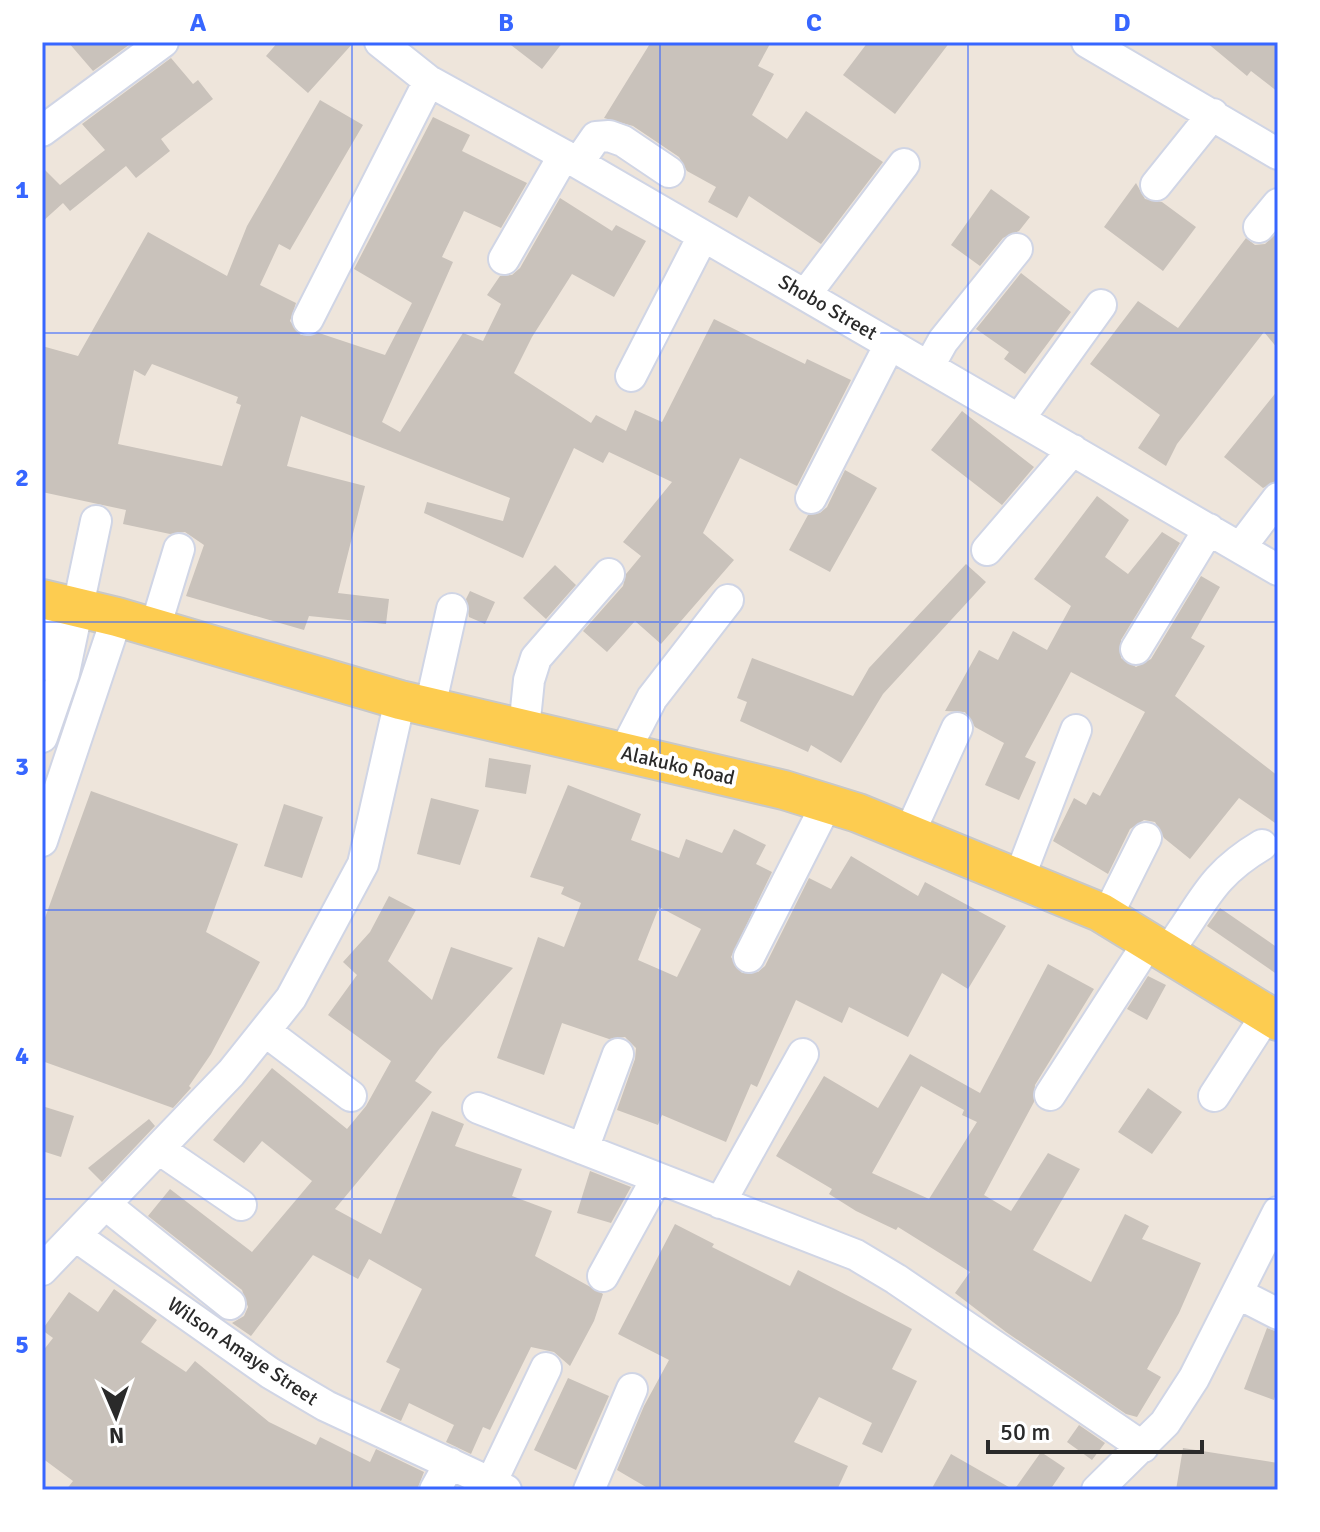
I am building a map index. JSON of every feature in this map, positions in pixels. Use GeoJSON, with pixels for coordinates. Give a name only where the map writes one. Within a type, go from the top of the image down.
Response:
{"type":"FeatureCollection","features":[{"type":"Feature","properties":{"kind":"main road","name":"Alakuko Road"},"geometry":{"type":"LineString","coordinates":[[61,604],[117,617],[415,703],[827,803],[1020,876],[1107,916],[1273,1018]]}},
{"type":"Feature","properties":{"kind":"street"},"geometry":{"type":"LineString","coordinates":[[42,131],[163,42]]}},
{"type":"Feature","properties":{"kind":"street","name":"Shobo Street"},"geometry":{"type":"LineString","coordinates":[[380,42],[429,81],[806,294],[1278,570]]}},
{"type":"Feature","properties":{"kind":"street"},"geometry":{"type":"LineString","coordinates":[[1087,42],[1278,154]]}},
{"type":"Feature","properties":{"kind":"street"},"geometry":{"type":"LineString","coordinates":[[308,319],[429,81]]}},
{"type":"Feature","properties":{"kind":"street"},"geometry":{"type":"LineString","coordinates":[[1156,185],[1213,114]]}},
{"type":"Feature","properties":{"kind":"street"},"geometry":{"type":"LineString","coordinates":[[504,259],[571,159],[596,137],[609,136],[669,172]]}},
{"type":"Feature","properties":{"kind":"street"},"geometry":{"type":"LineString","coordinates":[[806,294],[904,164]]}},
{"type":"Feature","properties":{"kind":"street"},"geometry":{"type":"LineString","coordinates":[[1259,227],[1278,204]]}},
{"type":"Feature","properties":{"kind":"street"},"geometry":{"type":"LineString","coordinates":[[631,376],[703,236]]}},
{"type":"Feature","properties":{"kind":"street"},"geometry":{"type":"LineString","coordinates":[[929,366],[943,341],[1017,249]]}},
{"type":"Feature","properties":{"kind":"street"},"geometry":{"type":"LineString","coordinates":[[1019,419],[1101,305]]}},
{"type":"Feature","properties":{"kind":"street"},"geometry":{"type":"LineString","coordinates":[[811,498],[890,344]]}},
{"type":"Feature","properties":{"kind":"street"},"geometry":{"type":"LineString","coordinates":[[987,550],[1073,450]]}},
{"type":"Feature","properties":{"kind":"street"},"geometry":{"type":"LineString","coordinates":[[1240,548],[1278,498]]}},
{"type":"Feature","properties":{"kind":"street"},"geometry":{"type":"LineString","coordinates":[[42,665],[61,604],[96,521]]}},
{"type":"Feature","properties":{"kind":"street"},"geometry":{"type":"LineString","coordinates":[[1136,649],[1209,529]]}},
{"type":"Feature","properties":{"kind":"street"},"geometry":{"type":"LineString","coordinates":[[155,628],[179,549]]}},
{"type":"Feature","properties":{"kind":"street"},"geometry":{"type":"LineString","coordinates":[[524,729],[529,680],[536,658],[609,574]]}},
{"type":"Feature","properties":{"kind":"street"},"geometry":{"type":"LineString","coordinates":[[624,752],[652,698],[728,600]]}},
{"type":"Feature","properties":{"kind":"street"},"geometry":{"type":"LineString","coordinates":[[42,737],[57,695],[61,604]]}},
{"type":"Feature","properties":{"kind":"street"},"geometry":{"type":"LineString","coordinates":[[42,1270],[159,1149],[291,998],[363,864],[415,703],[452,609]]}},
{"type":"Feature","properties":{"kind":"street"},"geometry":{"type":"LineString","coordinates":[[42,841],[117,617]]}},
{"type":"Feature","properties":{"kind":"street"},"geometry":{"type":"LineString","coordinates":[[909,834],[957,728]]}},
{"type":"Feature","properties":{"kind":"street"},"geometry":{"type":"LineString","coordinates":[[1020,876],[1076,730]]}},
{"type":"Feature","properties":{"kind":"street"},"geometry":{"type":"LineString","coordinates":[[749,957],[827,803]]}},
{"type":"Feature","properties":{"kind":"street"},"geometry":{"type":"LineString","coordinates":[[1107,916],[1146,838]]}},
{"type":"Feature","properties":{"kind":"street"},"geometry":{"type":"LineString","coordinates":[[1050,1095],[1159,946],[1213,882],[1234,862],[1262,845]]}},
{"type":"Feature","properties":{"kind":"street"},"geometry":{"type":"LineString","coordinates":[[1214,1096],[1273,1018]]}},
{"type":"Feature","properties":{"kind":"street"},"geometry":{"type":"LineString","coordinates":[[265,1031],[351,1096]]}},
{"type":"Feature","properties":{"kind":"street"},"geometry":{"type":"LineString","coordinates":[[583,1149],[618,1054]]}},
{"type":"Feature","properties":{"kind":"street"},"geometry":{"type":"LineString","coordinates":[[720,1203],[803,1054]]}},
{"type":"Feature","properties":{"kind":"street"},"geometry":{"type":"LineString","coordinates":[[478,1108],[869,1263],[1143,1447]]}},
{"type":"Feature","properties":{"kind":"street"},"geometry":{"type":"LineString","coordinates":[[159,1149],[241,1205]]}},
{"type":"Feature","properties":{"kind":"street"},"geometry":{"type":"LineString","coordinates":[[603,1276],[657,1178]]}},
{"type":"Feature","properties":{"kind":"street"},"geometry":{"type":"LineString","coordinates":[[106,1205],[230,1304]]}},
{"type":"Feature","properties":{"kind":"street"},"geometry":{"type":"LineString","coordinates":[[1097,1490],[1165,1423],[1194,1378],[1278,1212]]}},
{"type":"Feature","properties":{"kind":"street","name":"Wilson Amaye Street"},"geometry":{"type":"LineString","coordinates":[[77,1237],[270,1373],[326,1406],[498,1486]]}},
{"type":"Feature","properties":{"kind":"street"},"geometry":{"type":"LineString","coordinates":[[1237,1293],[1278,1314]]}},
{"type":"Feature","properties":{"kind":"street"},"geometry":{"type":"LineString","coordinates":[[498,1486],[546,1368]]}},
{"type":"Feature","properties":{"kind":"street"},"geometry":{"type":"LineString","coordinates":[[589,1490],[632,1389]]}},
{"type":"Feature","properties":{"kind":"street"},"geometry":{"type":"LineString","coordinates":[[435,1490],[450,1463]]}},
{"type":"Feature","properties":{"kind":"building"},"geometry":{"type":"Polygon","coordinates":[[[68,42],[133,42],[93,71],[68,42]]]}},
{"type":"Feature","properties":{"kind":"building"},"geometry":{"type":"Polygon","coordinates":[[[278,42],[354,42],[308,93],[266,56],[278,42]]]}},
{"type":"Feature","properties":{"kind":"building"},"geometry":{"type":"Polygon","coordinates":[[[507,42],[563,42],[542,69],[507,42]]]}},
{"type":"Feature","properties":{"kind":"building"},"geometry":{"type":"Polygon","coordinates":[[[651,42],[771,42],[758,66],[774,74],[752,115],[787,139],[806,111],[883,162],[821,244],[749,196],[737,218],[708,202],[716,187],[687,171],[679,157],[633,126],[604,118],[651,42]]]}},
{"type":"Feature","properties":{"kind":"building"},"geometry":{"type":"Polygon","coordinates":[[[868,42],[950,42],[895,114],[843,75],[868,42]]]}},
{"type":"Feature","properties":{"kind":"building"},"geometry":{"type":"Polygon","coordinates":[[[1206,42],[1278,42],[1278,92],[1251,71],[1247,76],[1206,42]]]}},
{"type":"Feature","properties":{"kind":"building"},"geometry":{"type":"Polygon","coordinates":[[[171,58],[193,84],[198,80],[213,99],[161,139],[170,151],[136,178],[126,166],[70,211],[63,203],[42,222],[42,167],[60,185],[105,150],[82,124],[171,58]]]}},
{"type":"Feature","properties":{"kind":"building"},"geometry":{"type":"Polygon","coordinates":[[[320,100],[363,125],[290,250],[279,244],[260,285],[296,303],[290,321],[301,335],[319,333],[385,355],[412,303],[354,269],[433,117],[470,135],[462,151],[527,183],[501,228],[464,211],[442,257],[453,262],[382,422],[400,432],[463,333],[483,341],[501,304],[487,295],[500,276],[512,275],[520,268],[560,198],[612,231],[616,225],[646,241],[614,297],[572,274],[532,337],[514,373],[591,423],[596,415],[626,431],[635,410],[662,422],[714,319],[805,364],[807,359],[851,380],[797,486],[740,458],[703,533],[734,560],[661,644],[635,621],[607,652],[583,631],[623,586],[626,574],[641,556],[623,542],[672,482],[609,452],[603,463],[574,448],[523,558],[424,513],[427,502],[503,521],[510,498],[301,416],[287,466],[365,486],[338,593],[389,599],[386,624],[309,616],[304,630],[186,596],[204,545],[185,532],[170,534],[123,524],[126,510],[42,492],[42,346],[78,356],[148,232],[227,276],[247,226],[320,100]],[[152,364],[145,376],[134,370],[118,444],[222,466],[241,405],[236,403],[238,397],[152,364]]]}},
{"type":"Feature","properties":{"kind":"building"},"geometry":{"type":"Polygon","coordinates":[[[1136,183],[1145,199],[1162,202],[1196,227],[1163,271],[1104,227],[1136,183]]]}},
{"type":"Feature","properties":{"kind":"building"},"geometry":{"type":"Polygon","coordinates":[[[991,189],[1030,217],[1019,231],[1003,238],[980,266],[951,245],[991,189]]]}},
{"type":"Feature","properties":{"kind":"building"},"geometry":{"type":"Polygon","coordinates":[[[1278,232],[1278,349],[1264,332],[1177,444],[1166,466],[1138,448],[1160,415],[1090,364],[1138,301],[1178,328],[1246,238],[1255,245],[1265,244],[1278,232]]]}},
{"type":"Feature","properties":{"kind":"building"},"geometry":{"type":"Polygon","coordinates":[[[1021,273],[1071,312],[1025,374],[1004,359],[1009,352],[976,329],[1021,273]]]}},
{"type":"Feature","properties":{"kind":"building"},"geometry":{"type":"Polygon","coordinates":[[[1278,390],[1278,480],[1263,488],[1224,457],[1278,390]]]}},
{"type":"Feature","properties":{"kind":"building"},"geometry":{"type":"Polygon","coordinates":[[[962,411],[1034,467],[1002,505],[931,450],[962,411]]]}},
{"type":"Feature","properties":{"kind":"building"},"geometry":{"type":"Polygon","coordinates":[[[845,470],[877,488],[830,572],[789,550],[808,515],[820,513],[827,507],[845,470]]]}},
{"type":"Feature","properties":{"kind":"building"},"geometry":{"type":"Polygon","coordinates":[[[1097,496],[1129,520],[1105,557],[1128,574],[1162,532],[1180,543],[1121,640],[1121,658],[1136,667],[1151,659],[1201,576],[1220,587],[1191,638],[1205,646],[1175,696],[1278,776],[1278,825],[1239,798],[1190,859],[1164,838],[1155,822],[1144,820],[1130,829],[1108,874],[1053,841],[1074,798],[1086,805],[1093,792],[1100,796],[1145,712],[1071,672],[1025,757],[1036,762],[1019,800],[985,785],[1004,743],[975,727],[965,712],[945,711],[979,650],[998,660],[1013,631],[1047,650],[1071,606],[1034,579],[1097,496]]]}},
{"type":"Feature","properties":{"kind":"building"},"geometry":{"type":"Polygon","coordinates":[[[966,564],[986,582],[883,694],[841,763],[811,745],[808,752],[740,721],[747,702],[737,698],[752,658],[853,696],[869,668],[966,564]]]}},
{"type":"Feature","properties":{"kind":"building"},"geometry":{"type":"Polygon","coordinates":[[[555,565],[576,585],[546,619],[523,598],[555,565]]]}},
{"type":"Feature","properties":{"kind":"building"},"geometry":{"type":"Polygon","coordinates":[[[470,591],[495,602],[485,624],[469,617],[466,599],[470,591]]]}},
{"type":"Feature","properties":{"kind":"building"},"geometry":{"type":"Polygon","coordinates":[[[489,758],[531,765],[526,794],[485,787],[489,758]]]}},
{"type":"Feature","properties":{"kind":"building"},"geometry":{"type":"Polygon","coordinates":[[[568,785],[641,814],[631,840],[679,858],[686,839],[722,853],[734,829],[766,845],[756,864],[772,872],[731,957],[742,973],[758,972],[765,966],[809,878],[831,889],[851,856],[918,896],[925,882],[1006,926],[968,989],[942,973],[908,1037],[849,1007],[842,1023],[796,1000],[757,1087],[751,1084],[726,1142],[662,1115],[658,1125],[617,1110],[635,1059],[636,1048],[625,1037],[609,1039],[562,1023],[544,1075],[497,1058],[538,937],[564,947],[581,903],[561,894],[564,887],[530,877],[568,785]],[[659,907],[638,960],[677,977],[701,929],[659,907]]]}},
{"type":"Feature","properties":{"kind":"building"},"geometry":{"type":"Polygon","coordinates":[[[91,791],[238,844],[206,932],[260,962],[211,1054],[189,1086],[191,1088],[173,1108],[42,1061],[42,926],[91,791]]]}},
{"type":"Feature","properties":{"kind":"building"},"geometry":{"type":"Polygon","coordinates":[[[431,798],[479,810],[460,865],[417,854],[431,798]]]}},
{"type":"Feature","properties":{"kind":"building"},"geometry":{"type":"Polygon","coordinates":[[[284,804],[323,817],[302,878],[264,866],[284,804]]]}},
{"type":"Feature","properties":{"kind":"building"},"geometry":{"type":"Polygon","coordinates":[[[389,896],[416,910],[388,961],[432,1000],[451,947],[513,968],[440,1048],[415,1081],[432,1092],[335,1209],[381,1234],[432,1111],[464,1124],[455,1146],[522,1169],[512,1196],[552,1211],[535,1256],[603,1294],[594,1321],[570,1366],[554,1352],[531,1347],[490,1430],[483,1427],[471,1454],[446,1442],[454,1425],[409,1403],[401,1421],[380,1411],[400,1369],[386,1362],[422,1289],[369,1259],[358,1279],[313,1255],[251,1336],[232,1323],[244,1316],[248,1307],[242,1290],[148,1216],[170,1189],[252,1252],[312,1181],[262,1141],[244,1163],[213,1140],[272,1068],[347,1129],[366,1106],[391,1061],[328,1015],[357,975],[343,962],[370,932],[389,896]]]}},
{"type":"Feature","properties":{"kind":"building"},"geometry":{"type":"Polygon","coordinates":[[[1220,908],[1278,948],[1278,975],[1207,926],[1220,908]]]}},
{"type":"Feature","properties":{"kind":"building"},"geometry":{"type":"Polygon","coordinates":[[[1048,964],[1094,989],[1035,1085],[1034,1102],[984,1195],[1011,1211],[1048,1153],[1080,1169],[1033,1250],[1091,1282],[1125,1214],[1149,1226],[1142,1239],[1201,1263],[1179,1313],[1147,1369],[1161,1377],[1137,1417],[1126,1414],[955,1293],[970,1272],[898,1227],[896,1230],[856,1211],[829,1194],[832,1189],[776,1156],[824,1076],[878,1108],[910,1054],[980,1093],[1048,964]],[[921,1086],[872,1173],[929,1199],[977,1122],[962,1115],[964,1110],[921,1086]]]}},
{"type":"Feature","properties":{"kind":"building"},"geometry":{"type":"Polygon","coordinates":[[[1148,976],[1166,985],[1147,1020],[1127,1009],[1148,976]]]}},
{"type":"Feature","properties":{"kind":"building"},"geometry":{"type":"Polygon","coordinates":[[[1148,1088],[1182,1112],[1152,1154],[1118,1132],[1148,1088]]]}},
{"type":"Feature","properties":{"kind":"building"},"geometry":{"type":"Polygon","coordinates":[[[42,1106],[74,1116],[61,1157],[42,1151],[42,1106]]]}},
{"type":"Feature","properties":{"kind":"building"},"geometry":{"type":"Polygon","coordinates":[[[149,1119],[155,1126],[102,1182],[88,1168],[149,1119]]]}},
{"type":"Feature","properties":{"kind":"building"},"geometry":{"type":"Polygon","coordinates":[[[590,1171],[631,1187],[611,1223],[577,1213],[590,1171]]]}},
{"type":"Feature","properties":{"kind":"building"},"geometry":{"type":"Polygon","coordinates":[[[675,1224],[714,1244],[712,1247],[790,1286],[798,1270],[912,1329],[892,1369],[917,1381],[882,1453],[862,1444],[872,1423],[819,1397],[794,1442],[848,1466],[837,1490],[651,1490],[617,1470],[644,1406],[669,1360],[618,1334],[675,1224]]]}},
{"type":"Feature","properties":{"kind":"building"},"geometry":{"type":"Polygon","coordinates":[[[114,1289],[157,1320],[141,1342],[186,1372],[195,1361],[269,1422],[316,1445],[320,1437],[370,1462],[376,1449],[424,1472],[417,1490],[66,1490],[73,1481],[42,1458],[42,1352],[53,1338],[42,1330],[69,1292],[98,1312],[114,1289]]]}},
{"type":"Feature","properties":{"kind":"building"},"geometry":{"type":"Polygon","coordinates":[[[1267,1328],[1278,1332],[1278,1387],[1274,1400],[1244,1389],[1267,1328]]]}},
{"type":"Feature","properties":{"kind":"building"},"geometry":{"type":"Polygon","coordinates":[[[568,1378],[609,1396],[576,1470],[534,1450],[568,1378]]]}},
{"type":"Feature","properties":{"kind":"building"},"geometry":{"type":"Polygon","coordinates":[[[1079,1425],[1105,1443],[1092,1460],[1067,1442],[1079,1425]]]}},
{"type":"Feature","properties":{"kind":"building"},"geometry":{"type":"Polygon","coordinates":[[[1183,1448],[1278,1463],[1278,1490],[1176,1490],[1183,1448]]]}},
{"type":"Feature","properties":{"kind":"building"},"geometry":{"type":"Polygon","coordinates":[[[1041,1452],[1065,1468],[1050,1490],[1014,1490],[1041,1452]]]}},
{"type":"Feature","properties":{"kind":"building"},"geometry":{"type":"Polygon","coordinates":[[[951,1454],[1014,1490],[931,1490],[951,1454]]]}}]}
